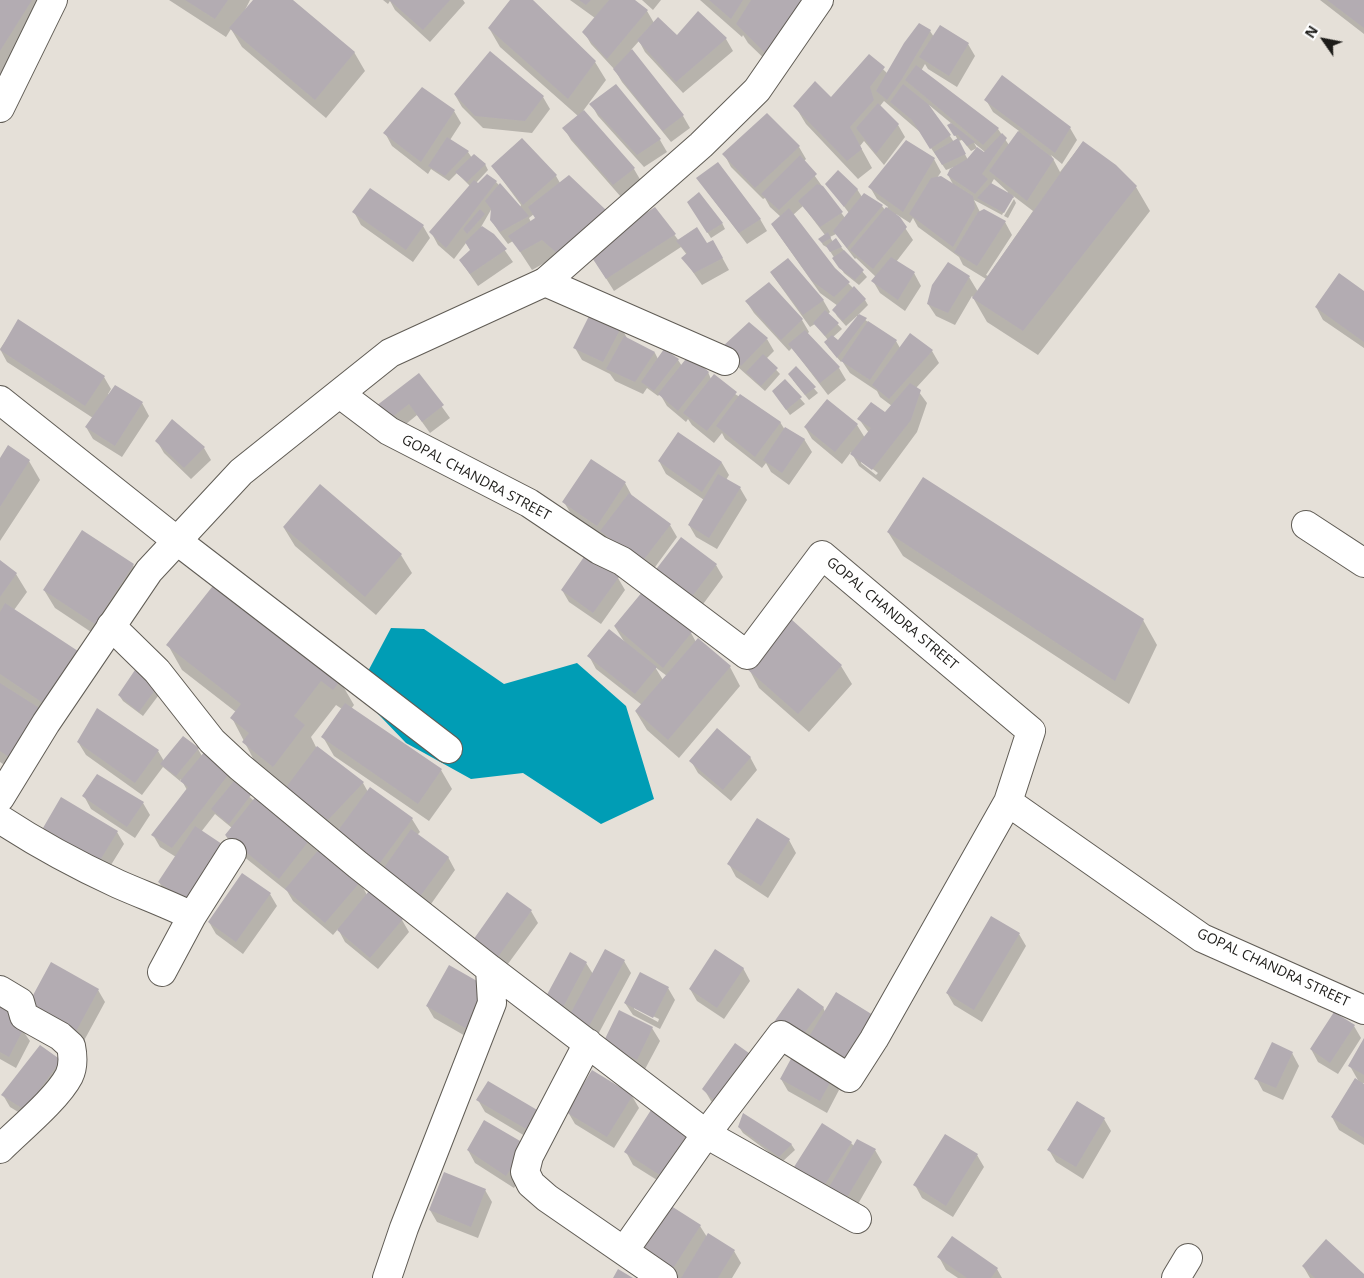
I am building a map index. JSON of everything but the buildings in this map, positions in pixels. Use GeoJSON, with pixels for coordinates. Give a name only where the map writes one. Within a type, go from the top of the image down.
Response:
{"type":"FeatureCollection","features":[{"type":"Feature","properties":{"kind":"street"},"geometry":{"type":"LineString","coordinates":[[0,108],[53,0]]}},
{"type":"Feature","properties":{"kind":"street"},"geometry":{"type":"LineString","coordinates":[[0,798],[46,723],[149,571],[241,472],[390,353],[545,282],[701,145],[757,90],[819,0]]}},
{"type":"Feature","properties":{"kind":"street"},"geometry":{"type":"LineString","coordinates":[[545,282],[725,361]]}},
{"type":"Feature","properties":{"kind":"street","name":"GOPAL CHANDRA STREET"},"geometry":{"type":"LineString","coordinates":[[340,394],[390,431],[529,503],[599,550],[622,561],[747,654],[822,555],[1031,731],[1008,802],[1202,938],[1364,1010]]}},
{"type":"Feature","properties":{"kind":"street"},"geometry":{"type":"LineString","coordinates":[[0,400],[176,540],[448,749]]}},
{"type":"Feature","properties":{"kind":"street"},"geometry":{"type":"LineString","coordinates":[[1306,525],[1364,563]]}},
{"type":"Feature","properties":{"kind":"street"},"geometry":{"type":"LineString","coordinates":[[111,626],[157,671],[212,741],[240,768],[358,865],[490,969],[706,1134],[858,1219]]}},
{"type":"Feature","properties":{"kind":"street"},"geometry":{"type":"LineString","coordinates":[[624,1251],[706,1134],[781,1035],[849,1078],[874,1039],[1008,802]]}},
{"type":"Feature","properties":{"kind":"street"},"geometry":{"type":"LineString","coordinates":[[0,819],[70,861],[192,916]]}},
{"type":"Feature","properties":{"kind":"street"},"geometry":{"type":"LineString","coordinates":[[162,972],[192,916],[232,853]]}},
{"type":"Feature","properties":{"kind":"street"},"geometry":{"type":"LineString","coordinates":[[387,1278],[404,1228],[492,1004],[490,969]]}},
{"type":"Feature","properties":{"kind":"street"},"geometry":{"type":"LineString","coordinates":[[0,990],[20,1002],[24,1016],[60,1036],[71,1046],[74,1060],[69,1076],[57,1091],[0,1149]]}},
{"type":"Feature","properties":{"kind":"street"},"geometry":{"type":"LineString","coordinates":[[588,1043],[529,1156],[524,1172],[531,1184],[546,1198],[664,1278]]}},
{"type":"Feature","properties":{"kind":"water"},"geometry":{"type":"Polygon","coordinates":[[[391,628],[424,629],[504,684],[577,663],[626,706],[654,799],[601,824],[523,773],[471,779],[406,743],[357,692],[391,628]]]}}]}
